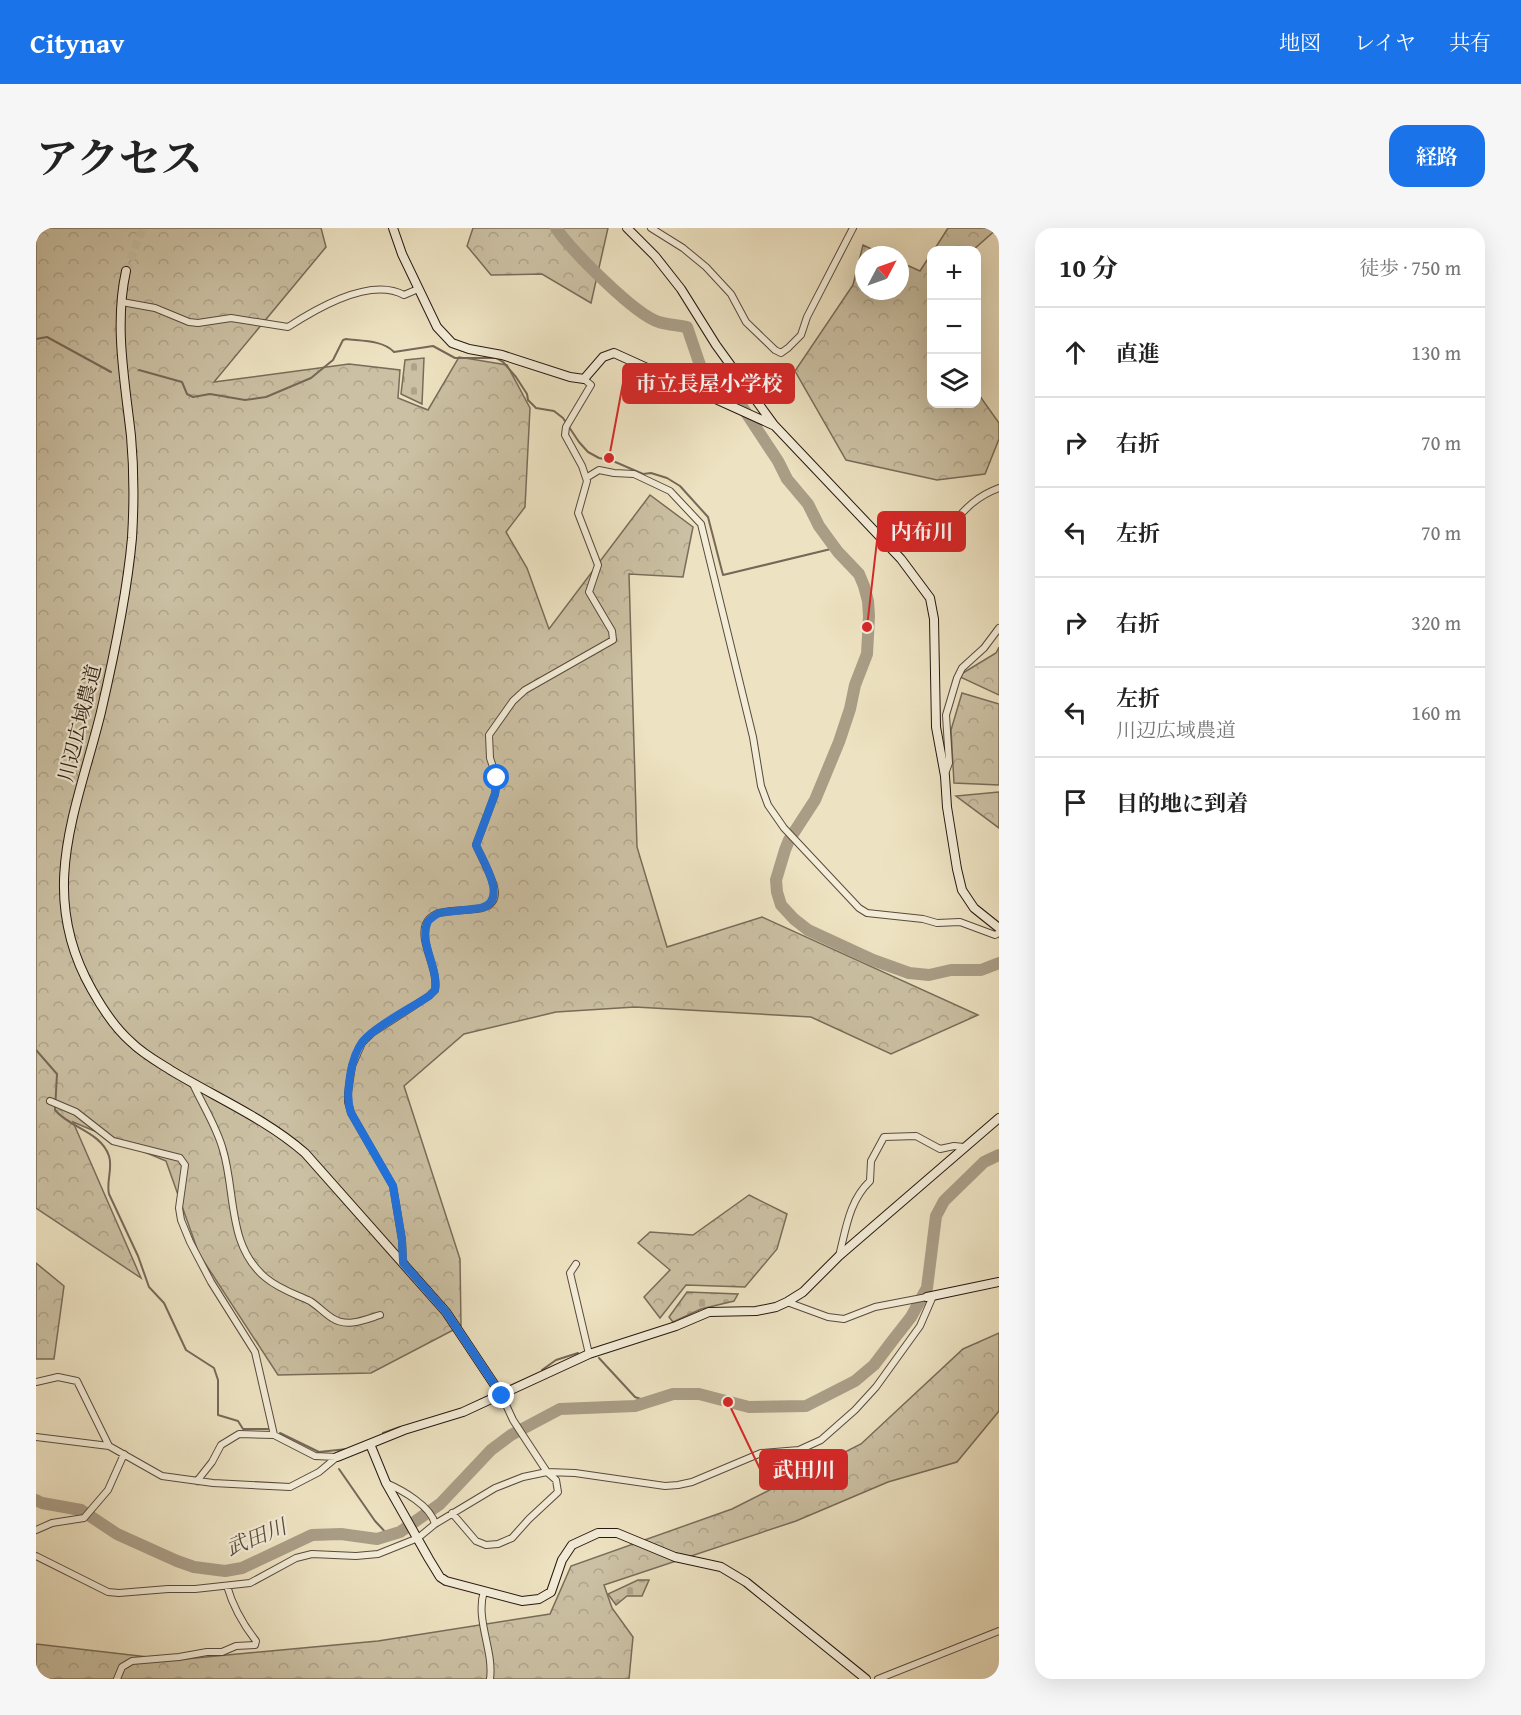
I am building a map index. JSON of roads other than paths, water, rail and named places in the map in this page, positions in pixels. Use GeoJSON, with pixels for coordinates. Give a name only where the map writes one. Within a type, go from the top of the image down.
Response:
{"type":"FeatureCollection","features":[{"type":"Feature","properties":{"kind":"street"},"geometry":{"type":"LineString","coordinates":[[393,228],[436,327],[452,343],[584,379],[591,385],[566,427],[565,435],[586,478],[578,513],[598,565],[590,592],[614,636],[613,640],[604,647],[525,690],[513,701],[490,732],[490,758],[497,785],[476,845],[495,891],[492,902],[486,907],[445,912],[435,914],[430,918],[425,926],[425,935],[434,969],[435,990],[366,1038],[356,1053],[352,1066],[348,1102],[362,1134],[387,1172],[393,1186],[401,1230],[403,1263]]}},
{"type":"Feature","properties":{"kind":"street"},"geometry":{"type":"LineString","coordinates":[[627,228],[655,256],[681,289],[716,345],[774,425],[907,566],[930,598],[934,619],[936,728],[962,890],[974,908],[999,928]]}},
{"type":"Feature","properties":{"kind":"street"},"geometry":{"type":"LineString","coordinates":[[651,228],[683,248],[706,267],[732,294],[746,322],[781,353],[801,335],[807,317],[853,228]]}},
{"type":"Feature","properties":{"kind":"street","name":"川辺広域農道"},"geometry":{"type":"LineString","coordinates":[[126,271],[120,327],[131,439],[132,537],[123,603],[108,680],[68,835],[63,865],[63,903],[73,947],[82,972],[106,1013],[131,1043],[193,1083],[279,1132],[305,1153],[446,1312],[502,1396]]}},
{"type":"Feature","properties":{"kind":"street"},"geometry":{"type":"LineString","coordinates":[[122,302],[155,308],[189,322],[198,323],[231,318],[288,327],[304,316],[352,294],[384,288],[404,295],[418,289]]}},
{"type":"Feature","properties":{"kind":"street"},"geometry":{"type":"LineString","coordinates":[[584,379],[603,357],[614,353],[774,425]]}},
{"type":"Feature","properties":{"kind":"street"},"geometry":{"type":"LineString","coordinates":[[586,478],[599,470],[634,474],[670,491],[701,524],[753,737],[761,786],[768,805],[784,828],[859,908],[867,913],[937,923],[960,922],[995,935],[999,933]]}},
{"type":"Feature","properties":{"kind":"street"},"geometry":{"type":"LineString","coordinates":[[883,540],[928,547],[970,504],[999,488]]}},
{"type":"Feature","properties":{"kind":"street"},"geometry":{"type":"LineString","coordinates":[[945,776],[949,763],[946,715],[957,678],[962,668],[984,648],[999,628]]}},
{"type":"Feature","properties":{"kind":"street"},"geometry":{"type":"LineString","coordinates":[[193,1083],[219,1136],[224,1152],[237,1229],[246,1254],[255,1267],[277,1286],[310,1301],[343,1323],[358,1322],[380,1315]]}},
{"type":"Feature","properties":{"kind":"street"},"geometry":{"type":"LineString","coordinates":[[50,1101],[90,1121],[113,1141],[180,1158],[186,1165],[179,1208],[181,1220],[211,1282],[255,1352],[274,1435]]}},
{"type":"Feature","properties":{"kind":"street"},"geometry":{"type":"LineString","coordinates":[[36,1437],[109,1446],[162,1476],[197,1481],[290,1487],[319,1472],[337,1457],[404,1430],[454,1415],[502,1396],[589,1354],[676,1326],[709,1312],[756,1311],[788,1302],[803,1292],[839,1256],[999,1118]]}},
{"type":"Feature","properties":{"kind":"street"},"geometry":{"type":"LineString","coordinates":[[839,1256],[851,1208],[862,1189],[870,1181],[871,1161],[884,1137],[916,1136],[940,1149],[954,1146],[964,1147]]}},
{"type":"Feature","properties":{"kind":"street"},"geometry":{"type":"LineString","coordinates":[[576,1264],[570,1273],[589,1354]]}},
{"type":"Feature","properties":{"kind":"street"},"geometry":{"type":"LineString","coordinates":[[788,1302],[828,1317],[844,1319],[875,1307],[999,1282]]}},
{"type":"Feature","properties":{"kind":"street"},"geometry":{"type":"LineString","coordinates":[[36,1556],[108,1592],[227,1586],[250,1583],[296,1558],[312,1554],[368,1556],[385,1552],[417,1535],[434,1520],[452,1513],[506,1483],[523,1477],[547,1472],[592,1475],[656,1485],[678,1485],[692,1482],[761,1453],[799,1450],[821,1440],[855,1410],[876,1387],[920,1326],[930,1296]]}},
{"type":"Feature","properties":{"kind":"street"},"geometry":{"type":"LineString","coordinates":[[36,1382],[58,1377],[77,1381],[109,1446]]}},
{"type":"Feature","properties":{"kind":"street"},"geometry":{"type":"LineString","coordinates":[[452,1513],[480,1544],[504,1543],[557,1494],[556,1480],[547,1472],[513,1420],[502,1396]]}},
{"type":"Feature","properties":{"kind":"street"},"geometry":{"type":"LineString","coordinates":[[197,1481],[212,1462],[221,1445],[239,1434],[274,1435],[315,1456],[337,1457]]}},
{"type":"Feature","properties":{"kind":"street"},"geometry":{"type":"LineString","coordinates":[[370,1444],[386,1483],[429,1559],[446,1581],[522,1601],[543,1598],[552,1592],[562,1560],[572,1545],[598,1533],[617,1533],[664,1553],[709,1563],[730,1572],[746,1582],[866,1679]]}},
{"type":"Feature","properties":{"kind":"street"},"geometry":{"type":"LineString","coordinates":[[36,1530],[52,1523],[84,1518],[108,1490],[124,1454]]}},
{"type":"Feature","properties":{"kind":"street"},"geometry":{"type":"LineString","coordinates":[[386,1483],[406,1491],[434,1520]]}},
{"type":"Feature","properties":{"kind":"street"},"geometry":{"type":"LineString","coordinates":[[117,1679],[122,1667],[132,1661],[222,1652],[236,1646],[255,1645],[256,1641],[241,1621],[231,1602],[227,1586]]}},
{"type":"Feature","properties":{"kind":"street"},"geometry":{"type":"LineString","coordinates":[[484,1591],[480,1604],[492,1668],[490,1679]]}},
{"type":"Feature","properties":{"kind":"street"},"geometry":{"type":"LineString","coordinates":[[879,1679],[999,1631]]}},
{"type":"Feature","properties":{"kind":"waterway"},"geometry":{"type":"LineString","coordinates":[[556,228],[589,266],[648,317],[666,324],[687,327],[701,368],[702,378],[739,402],[778,461],[787,479],[808,504],[819,526],[838,552],[859,574],[864,586],[869,616],[867,654],[855,685],[839,742],[815,800],[785,850],[776,880],[781,905],[808,930],[873,960],[909,973],[929,975],[951,970],[981,970],[999,963]]}},
{"type":"Feature","properties":{"kind":"waterway"},"geometry":{"type":"LineString","coordinates":[[36,339],[47,337],[111,372]]}},
{"type":"Feature","properties":{"kind":"waterway"},"geometry":{"type":"LineString","coordinates":[[139,370],[182,382],[187,394],[193,397],[210,394],[245,400],[266,397],[311,378],[333,360],[343,340],[346,339],[378,343],[394,352],[433,346],[455,358],[496,358],[503,362],[516,377],[527,394],[528,400],[536,408],[554,411],[563,418],[588,452],[643,474],[651,473],[667,478],[680,486],[708,517],[723,575],[835,548]]}},
{"type":"Feature","properties":{"kind":"waterway"},"geometry":{"type":"LineString","coordinates":[[36,1050],[57,1074],[55,1110],[99,1141],[109,1156],[109,1194],[138,1256],[149,1287],[164,1303],[186,1350],[214,1368],[218,1380],[218,1415],[238,1421],[243,1429],[268,1429]]}},
{"type":"Feature","properties":{"kind":"waterway","name":"武田川"},"geometry":{"type":"LineString","coordinates":[[36,1500],[81,1510],[117,1534],[177,1561],[194,1567],[225,1571],[242,1568],[312,1535],[341,1534],[377,1539],[400,1532],[440,1504],[491,1450],[511,1435],[560,1409],[635,1406],[673,1394],[699,1394],[749,1407],[806,1406],[855,1381],[874,1365],[911,1317],[927,1288],[936,1216],[944,1201],[984,1162],[999,1155]]}},
{"type":"Feature","properties":{"kind":"waterway"},"geometry":{"type":"LineString","coordinates":[[542,1370],[556,1360],[578,1353]]}},
{"type":"Feature","properties":{"kind":"waterway"},"geometry":{"type":"LineString","coordinates":[[599,1358],[635,1397],[649,1402]]}},
{"type":"Feature","properties":{"kind":"waterway"},"geometry":{"type":"LineString","coordinates":[[383,1433],[400,1427]]}},
{"type":"Feature","properties":{"kind":"waterway"},"geometry":{"type":"LineString","coordinates":[[280,1433],[319,1452],[347,1449]]}},
{"type":"Feature","properties":{"kind":"waterway"},"geometry":{"type":"LineString","coordinates":[[339,1469],[375,1521],[390,1537]]}},
{"type":"Feature","properties":{"kind":"tunnel"},"geometry":{"type":"LineString","coordinates":[[126,271],[143,228]]}},
{"type":"Feature","properties":{"kind":"place","name":"市立長屋小学校"},"geometry":{"type":"Point","coordinates":[609,458]}},
{"type":"Feature","properties":{"kind":"place","name":"内布川"},"geometry":{"type":"Point","coordinates":[867,627]}},
{"type":"Feature","properties":{"kind":"place","name":"武田川"},"geometry":{"type":"Point","coordinates":[728,1402]}}]}
